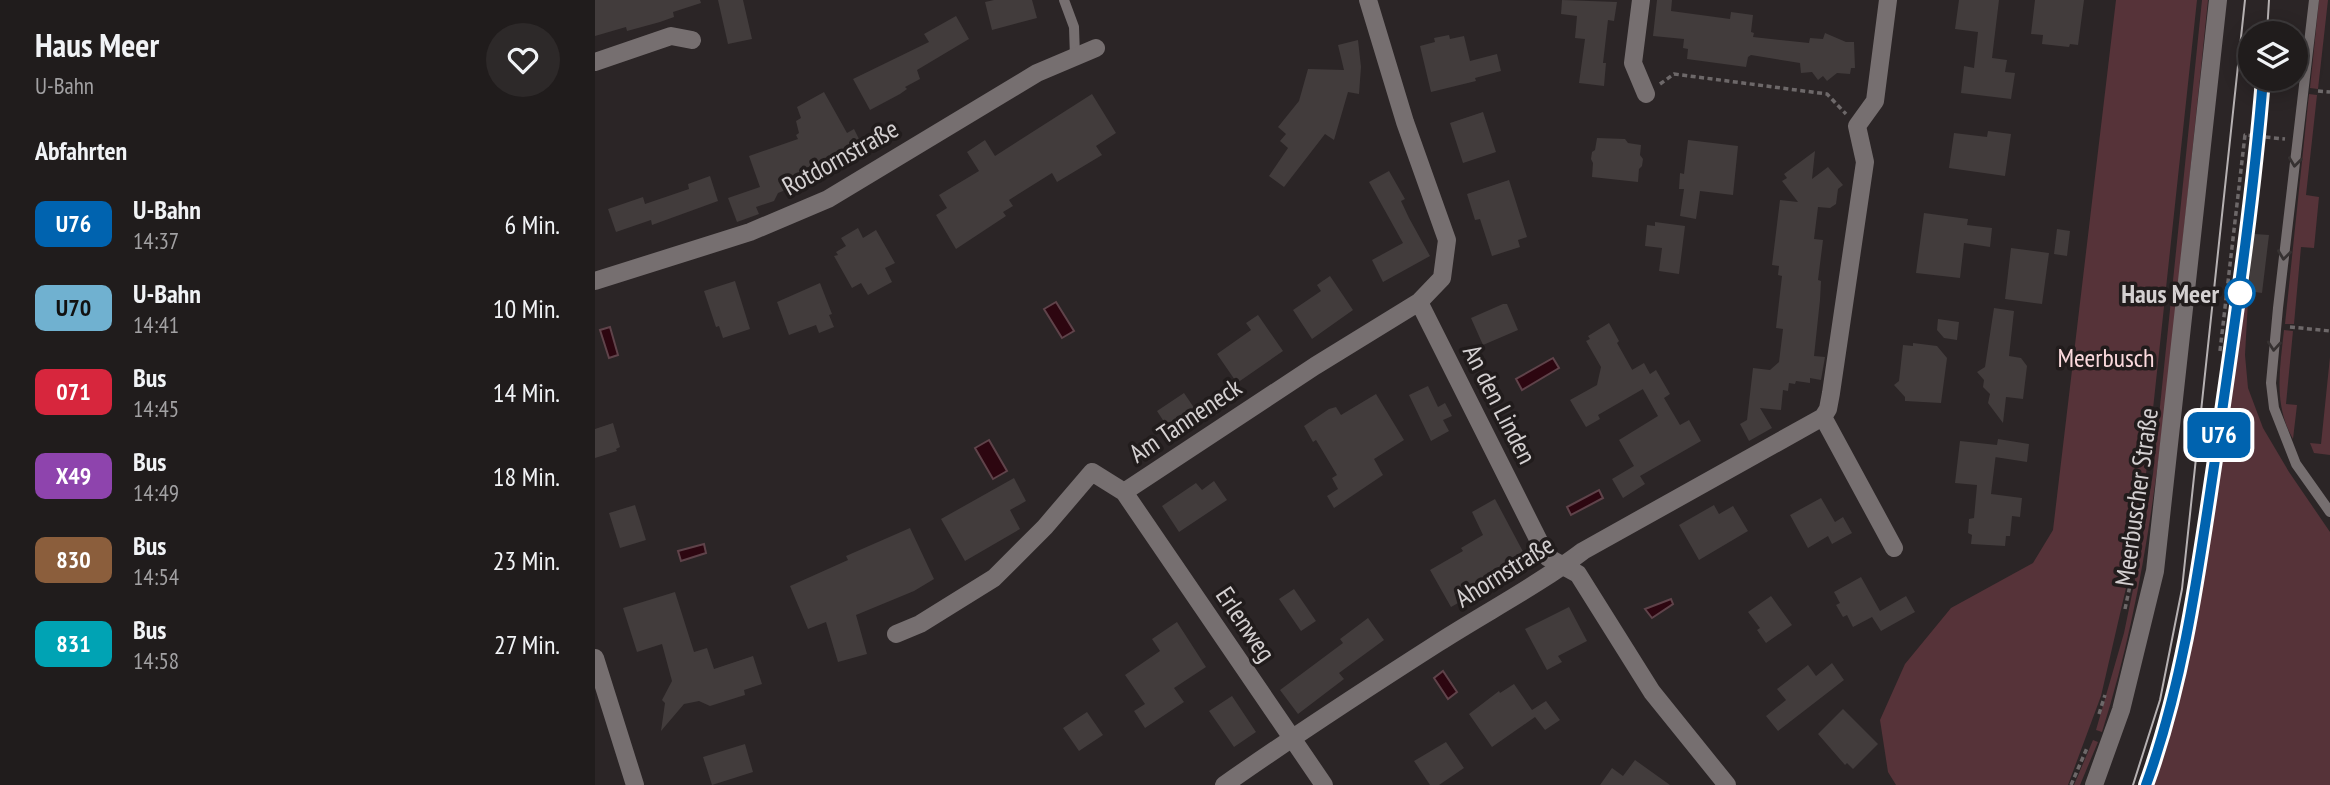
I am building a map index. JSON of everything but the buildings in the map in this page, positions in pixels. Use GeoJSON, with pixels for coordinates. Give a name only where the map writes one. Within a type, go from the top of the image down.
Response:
{"type":"FeatureCollection","features":[{"type":"Feature","properties":{"kind":"street"},"geometry":{"type":"LineString","coordinates":[[1369,0],[1405,122],[1447,240],[1442,278],[1419,302]]}},
{"type":"Feature","properties":{"kind":"street"},"geometry":{"type":"LineString","coordinates":[[1641,0],[1633,63],[1646,94]]}},
{"type":"Feature","properties":{"kind":"street"},"geometry":{"type":"LineString","coordinates":[[1888,0],[1875,101],[1857,126],[1865,162],[1831,393],[1828,409],[1823,417],[1894,548]]}},
{"type":"Feature","properties":{"kind":"street","name":"Meerbuscher Straße"},"geometry":{"type":"LineString","coordinates":[[2094,785],[2121,710],[2155,572],[2218,0]]}},
{"type":"Feature","properties":{"kind":"street"},"geometry":{"type":"LineString","coordinates":[[595,62],[671,36],[692,40]]}},
{"type":"Feature","properties":{"kind":"street","name":"Rotdornstraße"},"geometry":{"type":"LineString","coordinates":[[595,281],[750,232],[828,199],[1037,73],[1096,48]]}},
{"type":"Feature","properties":{"kind":"street","name":"Am Tanneneck"},"geometry":{"type":"LineString","coordinates":[[896,634],[920,625],[994,578],[1045,527],[1092,472],[1124,492],[1315,366],[1419,302]]}},
{"type":"Feature","properties":{"kind":"street","name":"An den Linden"},"geometry":{"type":"LineString","coordinates":[[1419,302],[1547,557],[1578,574],[1652,692],[1727,785]]}},
{"type":"Feature","properties":{"kind":"street","name":"Ahornstraße"},"geometry":{"type":"LineString","coordinates":[[1224,785],[1291,738],[1583,551],[1823,417]]}},
{"type":"Feature","properties":{"kind":"street","name":"Erlenweg"},"geometry":{"type":"LineString","coordinates":[[1124,492],[1324,785]]}},
{"type":"Feature","properties":{"kind":"street"},"geometry":{"type":"LineString","coordinates":[[595,658],[635,785]]}},
{"type":"Feature","properties":{"kind":"lane"},"geometry":{"type":"LineString","coordinates":[[1064,0],[1072,18],[1075,57]]}},
{"type":"Feature","properties":{"kind":"lane"},"geometry":{"type":"LineString","coordinates":[[2314,0],[2271,383],[2274,408],[2299,462],[2330,512]]}},
{"type":"Feature","properties":{"kind":"path"},"geometry":{"type":"LineString","coordinates":[[1646,94],[1674,74],[1827,94],[1857,126]]}},
{"type":"Feature","properties":{"kind":"path"},"geometry":{"type":"LineString","coordinates":[[2220,351],[2245,135],[2298,140]]}},
{"type":"Feature","properties":{"kind":"path"},"geometry":{"type":"LineString","coordinates":[[2276,326],[2330,331]]}},
{"type":"Feature","properties":{"kind":"path"},"geometry":{"type":"LineString","coordinates":[[2123,620],[2140,538]]}},
{"type":"Feature","properties":{"kind":"path"},"geometry":{"type":"LineString","coordinates":[[2097,721],[2107,684]]}},
{"type":"Feature","properties":{"kind":"path"},"geometry":{"type":"LineString","coordinates":[[2071,785],[2088,743]]}},
{"type":"Feature","properties":{"kind":"green space","name":"Meerbusch"},"geometry":{"type":"Polygon","coordinates":[[[2116,0],[2197,0],[2146,474],[2132,562],[2101,696],[2068,785],[1896,785],[1888,772],[1880,720],[1905,664],[1951,608],[2033,563],[2053,530],[2116,0]]]}},
{"type":"Feature","properties":{"kind":"green space"},"geometry":{"type":"Polygon","coordinates":[[[2202,0],[2208,0],[2156,480],[2129,632],[2102,732],[2096,730],[2124,633],[2153,474],[2202,0]]]}},
{"type":"Feature","properties":{"kind":"green space"},"geometry":{"type":"Polygon","coordinates":[[[2319,0],[2328,0],[2318,89],[2310,88],[2319,0]]]}},
{"type":"Feature","properties":{"kind":"green space"},"geometry":{"type":"Polygon","coordinates":[[[2309,94],[2317,95],[2306,195],[2319,197],[2314,248],[2301,247],[2294,324],[2285,324],[2309,94]]]}},
{"type":"Feature","properties":{"kind":"green space"},"geometry":{"type":"Polygon","coordinates":[[[2244,301],[2248,301],[2245,355],[2248,388],[2263,428],[2330,532],[2330,785],[2152,785],[2175,709],[2197,605],[2244,301]]]}},
{"type":"Feature","properties":{"kind":"green space"},"geometry":{"type":"Polygon","coordinates":[[[2284,330],[2293,331],[2286,404],[2297,405],[2293,439],[2280,399],[2284,330]]]}},
{"type":"Feature","properties":{"kind":"green space"},"geometry":{"type":"Polygon","coordinates":[[[2330,357],[2330,455],[2314,453],[2310,443],[2321,444],[2330,357]]]}},
{"type":"Feature","properties":{"kind":"green space"},"geometry":{"type":"Polygon","coordinates":[[[2093,740],[2098,742],[2080,785],[2074,785],[2093,740]]]}},
{"type":"Feature","properties":{"kind":"shaded area"},"geometry":{"type":"Polygon","coordinates":[[[1056,302],[1074,331],[1062,338],[1044,309],[1056,302]]]}},
{"type":"Feature","properties":{"kind":"shaded area"},"geometry":{"type":"Polygon","coordinates":[[[610,327],[618,355],[609,358],[600,330],[610,327]]]}},
{"type":"Feature","properties":{"kind":"shaded area"},"geometry":{"type":"Polygon","coordinates":[[[1553,358],[1559,368],[1522,390],[1516,379],[1553,358]]]}},
{"type":"Feature","properties":{"kind":"shaded area"},"geometry":{"type":"Polygon","coordinates":[[[989,440],[1007,471],[993,479],[975,448],[989,440]]]}},
{"type":"Feature","properties":{"kind":"shaded area"},"geometry":{"type":"Polygon","coordinates":[[[1599,490],[1603,498],[1571,515],[1567,507],[1599,490]]]}},
{"type":"Feature","properties":{"kind":"shaded area"},"geometry":{"type":"Polygon","coordinates":[[[704,544],[706,553],[681,561],[678,551],[704,544]]]}},
{"type":"Feature","properties":{"kind":"shaded area"},"geometry":{"type":"Polygon","coordinates":[[[1671,599],[1673,604],[1652,618],[1645,609],[1671,599]]]}},
{"type":"Feature","properties":{"kind":"shaded area"},"geometry":{"type":"Polygon","coordinates":[[[1443,671],[1457,692],[1448,699],[1434,678],[1443,671]]]}},
{"type":"Feature","properties":{"kind":"tram line"},"geometry":{"type":"LineString","coordinates":[[2133,785],[2160,700],[2182,589],[2245,0]]}},
{"type":"Feature","properties":{"kind":"tram line"},"geometry":{"type":"LineString","coordinates":[[2268,21],[2269,0]]}},
{"type":"Feature","properties":{"kind":"tram line"},"geometry":{"type":"LineString","coordinates":[[2146,785],[2180,667],[2195,586],[2242,271],[2262,91]]}},
{"type":"Feature","properties":{"kind":"metro line","name":"U76"},"geometry":{"type":"LineString","coordinates":[[2146,785],[2172,703],[2200,561],[2243,271],[2262,91]]}},
{"type":"Feature","properties":{"kind":"place","name":"Haus Meer"},"geometry":{"type":"Point","coordinates":[2240,293]}}]}
